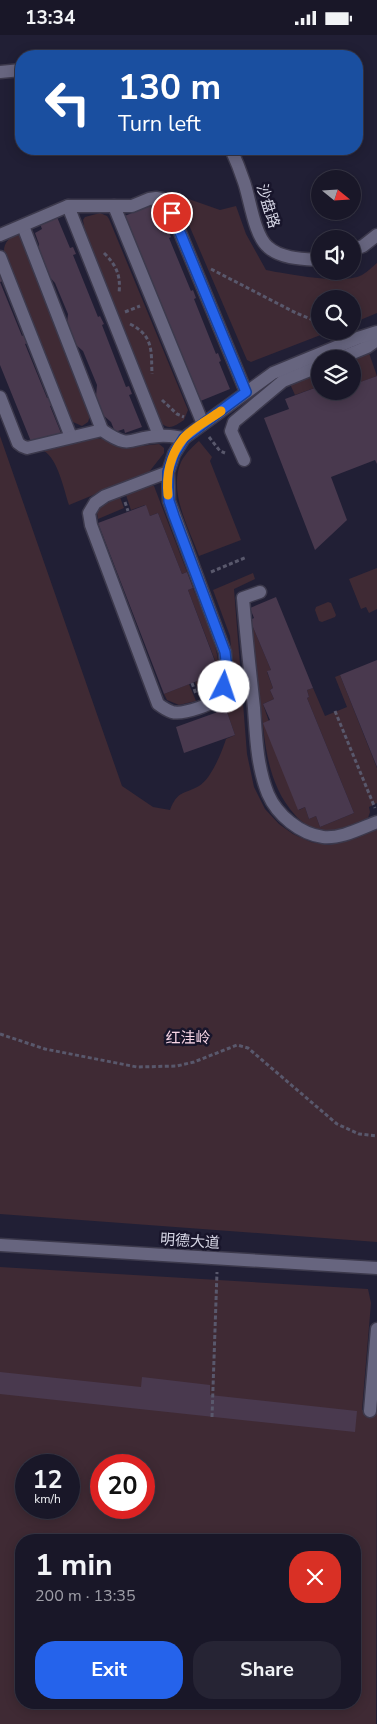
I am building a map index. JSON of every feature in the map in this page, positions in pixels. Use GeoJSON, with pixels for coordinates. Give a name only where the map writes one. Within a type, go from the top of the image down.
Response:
{"type":"FeatureCollection","features":[{"type":"Feature","properties":{"kind":"street"},"geometry":{"type":"LineString","coordinates":[[0,72],[15,71]]}},
{"type":"Feature","properties":{"kind":"street","name":"沙盘路"},"geometry":{"type":"LineString","coordinates":[[234,155],[244,181],[260,237],[268,248],[281,254],[311,260]]}},
{"type":"Feature","properties":{"kind":"street"},"geometry":{"type":"LineString","coordinates":[[0,235],[68,206],[132,206],[149,199],[162,199],[172,213],[246,392]]}},
{"type":"Feature","properties":{"kind":"street"},"geometry":{"type":"LineString","coordinates":[[68,206],[159,435]]}},
{"type":"Feature","properties":{"kind":"street"},"geometry":{"type":"LineString","coordinates":[[114,206],[204,429]]}},
{"type":"Feature","properties":{"kind":"street"},"geometry":{"type":"LineString","coordinates":[[22,226],[102,430],[116,440],[126,442],[159,435],[184,438],[204,429],[246,392],[273,373],[377,332]]}},
{"type":"Feature","properties":{"kind":"street"},"geometry":{"type":"LineString","coordinates":[[361,247],[377,235]]}},
{"type":"Feature","properties":{"kind":"street"},"geometry":{"type":"LineString","coordinates":[[0,257],[71,437]]}},
{"type":"Feature","properties":{"kind":"street"},"geometry":{"type":"LineString","coordinates":[[360,350],[377,340]]}},
{"type":"Feature","properties":{"kind":"street"},"geometry":{"type":"LineString","coordinates":[[244,460],[231,431],[234,422],[283,381],[311,370]]}},
{"type":"Feature","properties":{"kind":"street"},"geometry":{"type":"LineString","coordinates":[[0,397],[18,443],[27,448],[102,430]]}},
{"type":"Feature","properties":{"kind":"street"},"geometry":{"type":"LineString","coordinates":[[168,472],[105,496],[95,503],[89,513],[91,525],[158,704],[172,712],[183,713],[216,701],[222,695],[227,669],[225,652],[171,509],[168,472],[174,454],[184,438]]}},
{"type":"Feature","properties":{"kind":"street"},"geometry":{"type":"LineString","coordinates":[[260,592],[243,598],[258,758],[269,795],[290,823],[302,831],[313,835],[332,837],[346,834],[377,822]]}},
{"type":"Feature","properties":{"kind":"street","name":"明德大道"},"geometry":{"type":"LineString","coordinates":[[0,1245],[377,1268]]}},
{"type":"Feature","properties":{"kind":"street"},"geometry":{"type":"LineString","coordinates":[[370,1411],[377,1329]]}},
{"type":"Feature","properties":{"kind":"path"},"geometry":{"type":"LineString","coordinates":[[192,259],[311,319]]}},
{"type":"Feature","properties":{"kind":"path"},"geometry":{"type":"LineString","coordinates":[[112,318],[152,300]]}},
{"type":"Feature","properties":{"kind":"path"},"geometry":{"type":"LineString","coordinates":[[112,318],[138,328],[147,337],[150,345],[153,382]]}},
{"type":"Feature","properties":{"kind":"path"},"geometry":{"type":"LineString","coordinates":[[158,395],[177,413],[204,429],[220,451]]}},
{"type":"Feature","properties":{"kind":"path"},"geometry":{"type":"LineString","coordinates":[[206,574],[247,557]]}},
{"type":"Feature","properties":{"kind":"path"},"geometry":{"type":"LineString","coordinates":[[336,711],[377,814]]}},
{"type":"Feature","properties":{"kind":"path"},"geometry":{"type":"LineString","coordinates":[[0,1034],[45,1049],[137,1067],[177,1066],[194,1062],[237,1045],[248,1048],[337,1124],[359,1133],[377,1136]]}},
{"type":"Feature","properties":{"kind":"path"},"geometry":{"type":"LineString","coordinates":[[212,1417],[218,1259]]}},
{"type":"Feature","properties":{"kind":"green space"},"geometry":{"type":"Polygon","coordinates":[[[183,197],[220,210],[236,206],[246,234],[266,270],[311,277],[311,280],[361,280],[361,275],[377,263],[377,313],[361,320],[361,290],[311,290],[311,339],[251,362],[247,360],[180,204],[183,197]]]}},
{"type":"Feature","properties":{"kind":"green space"},"geometry":{"type":"Polygon","coordinates":[[[100,213],[109,219],[188,410],[184,420],[173,426],[167,427],[161,423],[85,232],[83,220],[85,217],[100,213]]]}},
{"type":"Feature","properties":{"kind":"green space"},"geometry":{"type":"Polygon","coordinates":[[[17,233],[90,416],[88,422],[82,426],[70,419],[4,253],[7,241],[17,233]]]}},
{"type":"Feature","properties":{"kind":"green space"},"geometry":{"type":"Polygon","coordinates":[[[369,353],[377,376],[361,382],[361,356],[369,353]]]}},
{"type":"Feature","properties":{"kind":"green space"},"geometry":{"type":"Polygon","coordinates":[[[311,376],[311,389],[295,395],[290,384],[311,376]]]}},
{"type":"Feature","properties":{"kind":"green space","name":"红洼岭"},"geometry":{"type":"Polygon","coordinates":[[[0,436],[122,786],[153,807],[170,810],[178,796],[199,786],[208,778],[216,765],[226,739],[235,735],[226,709],[233,670],[230,636],[213,590],[253,573],[255,579],[234,589],[247,754],[254,787],[265,809],[279,824],[293,834],[311,842],[329,845],[350,840],[377,829],[377,1242],[0,1214],[0,436]]]}},
{"type":"Feature","properties":{"kind":"green space"},"geometry":{"type":"Polygon","coordinates":[[[95,438],[105,439],[121,448],[159,444],[164,448],[164,453],[149,472],[69,505],[57,468],[49,455],[44,451],[95,438]]]}},
{"type":"Feature","properties":{"kind":"green space"},"geometry":{"type":"Polygon","coordinates":[[[199,441],[212,457],[210,461],[241,540],[199,556],[181,510],[177,485],[181,462],[199,441]]]}},
{"type":"Feature","properties":{"kind":"green space"},"geometry":{"type":"Polygon","coordinates":[[[148,486],[154,486],[187,572],[182,574],[158,513],[150,516],[145,505],[131,510],[126,495],[148,486]]]}},
{"type":"Feature","properties":{"kind":"green space"},"geometry":{"type":"Polygon","coordinates":[[[120,497],[124,508],[98,519],[97,513],[102,505],[120,497]]]}},
{"type":"Feature","properties":{"kind":"green space"},"geometry":{"type":"Polygon","coordinates":[[[377,568],[377,609],[369,613],[366,607],[361,609],[349,579],[377,568]]]}},
{"type":"Feature","properties":{"kind":"green space"},"geometry":{"type":"Polygon","coordinates":[[[193,588],[210,630],[219,664],[218,680],[213,691],[202,699],[195,682],[210,676],[206,668],[216,663],[188,590],[193,588]]]}},
{"type":"Feature","properties":{"kind":"green space"},"geometry":{"type":"Polygon","coordinates":[[[328,602],[331,603],[336,615],[322,622],[319,621],[315,610],[316,607],[328,602]]]}},
{"type":"Feature","properties":{"kind":"green space"},"geometry":{"type":"Polygon","coordinates":[[[250,620],[271,670],[267,672],[273,688],[270,690],[274,699],[263,704],[299,810],[305,807],[309,819],[316,816],[320,827],[354,813],[307,698],[309,697],[307,690],[313,688],[325,716],[347,707],[335,677],[340,675],[377,768],[377,803],[369,807],[368,818],[338,830],[323,831],[310,827],[295,815],[285,803],[272,775],[268,761],[250,620]]]}},
{"type":"Feature","properties":{"kind":"green space"},"geometry":{"type":"Polygon","coordinates":[[[189,684],[196,701],[179,705],[167,700],[164,694],[189,684]]]}},
{"type":"Feature","properties":{"kind":"green space"},"geometry":{"type":"Polygon","coordinates":[[[0,1267],[368,1289],[371,1303],[362,1410],[377,1412],[376,1724],[0,1724],[0,1267]]]}},
{"type":"Feature","properties":{"kind":"building"},"geometry":{"type":"Polygon","coordinates":[[[155,204],[165,230],[168,229],[171,237],[169,238],[191,291],[193,290],[196,298],[194,299],[216,354],[218,353],[221,361],[219,362],[230,389],[198,402],[122,217],[155,204]]]}},
{"type":"Feature","properties":{"kind":"building"},"geometry":{"type":"Polygon","coordinates":[[[57,217],[70,248],[73,247],[76,254],[73,255],[98,317],[100,316],[104,324],[102,325],[126,387],[129,386],[132,394],[129,395],[142,427],[125,433],[124,429],[115,432],[111,422],[103,415],[98,406],[96,396],[97,385],[83,351],[75,344],[67,324],[68,314],[55,283],[48,275],[39,254],[39,244],[35,233],[42,229],[40,224],[57,217]]]}},
{"type":"Feature","properties":{"kind":"building"},"geometry":{"type":"Polygon","coordinates":[[[0,282],[22,336],[25,334],[28,343],[25,344],[47,398],[50,398],[53,405],[50,406],[61,433],[32,444],[0,365],[0,282]]]}},
{"type":"Feature","properties":{"kind":"building"},"geometry":{"type":"Polygon","coordinates":[[[377,376],[377,464],[375,460],[331,477],[347,520],[315,550],[264,418],[289,409],[285,399],[311,389],[311,400],[361,400],[361,382],[377,376]]]}},
{"type":"Feature","properties":{"kind":"building"},"geometry":{"type":"Polygon","coordinates":[[[146,505],[150,516],[158,513],[182,574],[187,572],[193,588],[188,590],[216,664],[206,668],[210,676],[164,694],[98,523],[146,505]]]}},
{"type":"Feature","properties":{"kind":"building"},"geometry":{"type":"Polygon","coordinates":[[[276,597],[313,688],[307,690],[309,697],[307,698],[354,813],[320,827],[316,816],[309,819],[305,807],[298,810],[263,723],[270,720],[263,704],[274,699],[270,690],[273,688],[267,671],[271,670],[250,620],[254,618],[250,608],[276,597]]]}},
{"type":"Feature","properties":{"kind":"building"},"geometry":{"type":"Polygon","coordinates":[[[377,660],[377,767],[340,675],[377,660]]]}},
{"type":"Feature","properties":{"kind":"building"},"geometry":{"type":"Polygon","coordinates":[[[226,709],[235,735],[184,753],[176,727],[226,709]]]}},
{"type":"Feature","properties":{"kind":"building"},"geometry":{"type":"Polygon","coordinates":[[[0,1372],[141,1387],[142,1377],[210,1385],[210,1395],[357,1411],[355,1432],[0,1394],[0,1372]]]}},
{"type":"Feature","properties":{"kind":"slow traffic"},"geometry":{"type":"LineString","coordinates":[[168,495],[168,472],[174,454],[184,438],[221,411]]}},
{"type":"Feature","properties":{"kind":"route"},"geometry":{"type":"LineString","coordinates":[[172,213],[246,392],[184,438],[174,454],[168,472],[169,501],[225,652],[227,669],[224,687]]}}]}
